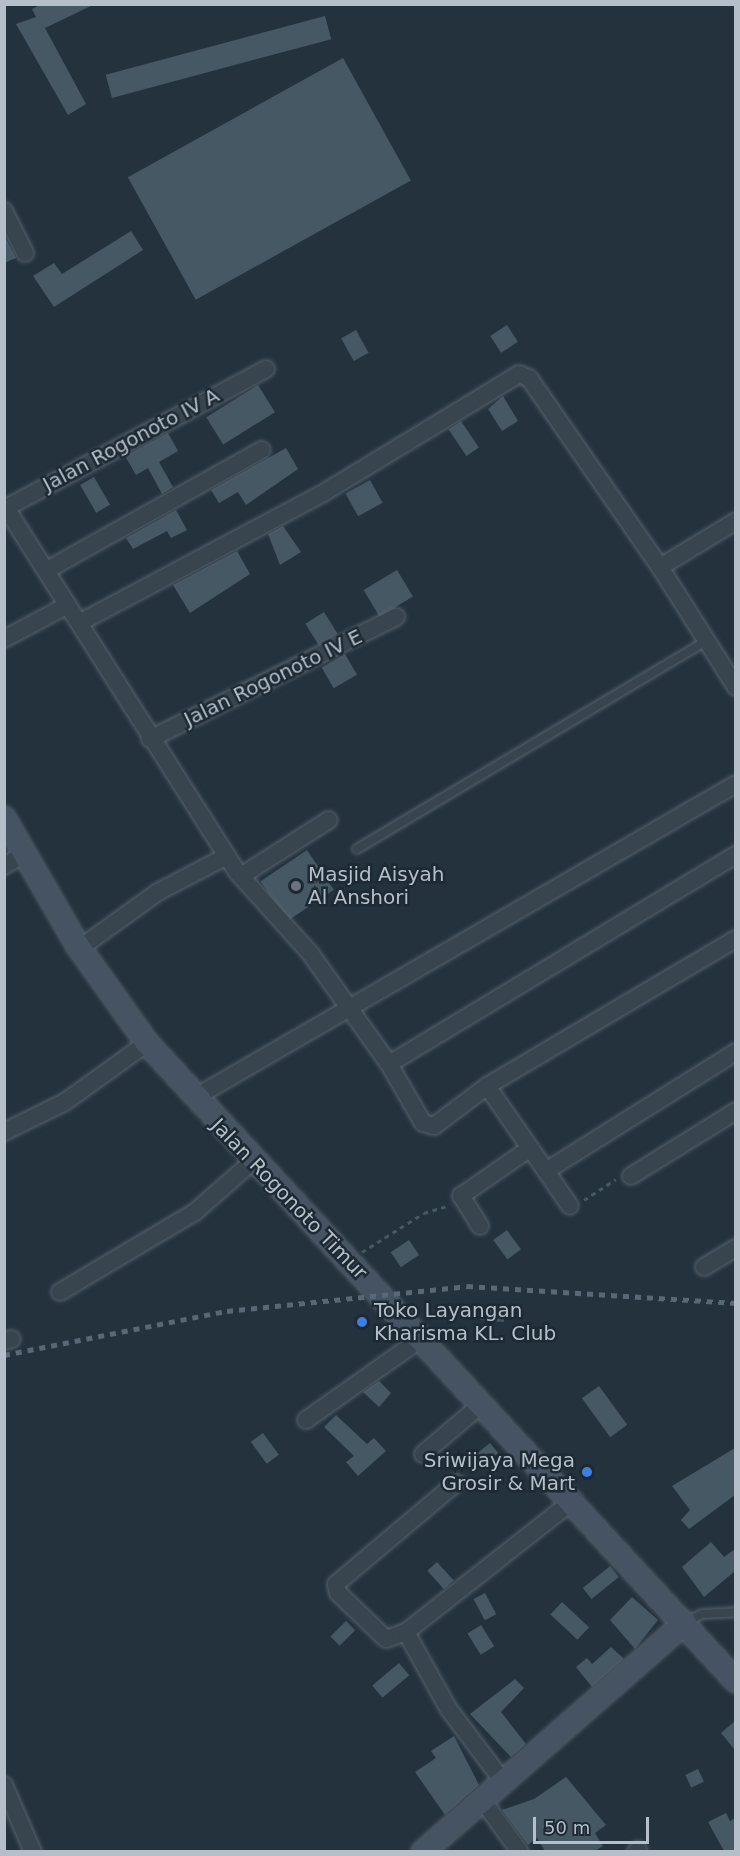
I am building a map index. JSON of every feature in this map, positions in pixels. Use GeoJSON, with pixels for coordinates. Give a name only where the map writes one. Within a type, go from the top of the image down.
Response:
{"type":"FeatureCollection","features":[{"type":"Feature","properties":{"kind":"main road","name":"Jalan Rogonoto Timur"},"geometry":{"type":"LineString","coordinates":[[4,818],[80,948],[147,1043],[252,1162],[574,1500],[735,1681]]}},
{"type":"Feature","properties":{"kind":"main road"},"geometry":{"type":"LineString","coordinates":[[423,1851],[505,1784],[685,1623]]}},
{"type":"Feature","properties":{"kind":"street"},"geometry":{"type":"LineString","coordinates":[[4,211],[25,253]]}},
{"type":"Feature","properties":{"kind":"street","name":"Jalan Rogonoto IV A"},"geometry":{"type":"LineString","coordinates":[[46,570],[10,516],[6,508],[10,503],[266,369]]}},
{"type":"Feature","properties":{"kind":"street"},"geometry":{"type":"LineString","coordinates":[[79,623],[325,492],[519,374],[528,378],[660,567],[735,687]]}},
{"type":"Feature","properties":{"kind":"street"},"geometry":{"type":"LineString","coordinates":[[262,450],[46,570],[150,740],[240,876],[352,1006],[428,1127],[487,1086],[735,939]]}},
{"type":"Feature","properties":{"kind":"street"},"geometry":{"type":"LineString","coordinates":[[660,567],[735,521]]}},
{"type":"Feature","properties":{"kind":"street"},"geometry":{"type":"LineString","coordinates":[[4,639],[68,605]]}},
{"type":"Feature","properties":{"kind":"street","name":"Jalan Rogonoto IV E"},"geometry":{"type":"LineString","coordinates":[[150,740],[396,618]]}},
{"type":"Feature","properties":{"kind":"street"},"geometry":{"type":"LineString","coordinates":[[194,1098],[735,784]]}},
{"type":"Feature","properties":{"kind":"street"},"geometry":{"type":"LineString","coordinates":[[240,876],[329,820]]}},
{"type":"Feature","properties":{"kind":"street"},"geometry":{"type":"LineString","coordinates":[[4,866],[24,854]]}},
{"type":"Feature","properties":{"kind":"street"},"geometry":{"type":"LineString","coordinates":[[388,1064],[735,855]]}},
{"type":"Feature","properties":{"kind":"street"},"geometry":{"type":"LineString","coordinates":[[80,948],[158,892],[227,856]]}},
{"type":"Feature","properties":{"kind":"street"},"geometry":{"type":"LineString","coordinates":[[4,1132],[65,1102],[147,1043]]}},
{"type":"Feature","properties":{"kind":"street"},"geometry":{"type":"LineString","coordinates":[[546,1170],[735,1052]]}},
{"type":"Feature","properties":{"kind":"street"},"geometry":{"type":"LineString","coordinates":[[487,1086],[570,1206]]}},
{"type":"Feature","properties":{"kind":"street"},"geometry":{"type":"LineString","coordinates":[[631,1176],[735,1111]]}},
{"type":"Feature","properties":{"kind":"street"},"geometry":{"type":"LineString","coordinates":[[480,1226],[461,1196],[529,1149]]}},
{"type":"Feature","properties":{"kind":"street"},"geometry":{"type":"LineString","coordinates":[[60,1292],[195,1212],[252,1162]]}},
{"type":"Feature","properties":{"kind":"street"},"geometry":{"type":"LineString","coordinates":[[704,1267],[735,1248]]}},
{"type":"Feature","properties":{"kind":"street"},"geometry":{"type":"LineString","coordinates":[[306,1420],[422,1338]]}},
{"type":"Feature","properties":{"kind":"street"},"geometry":{"type":"LineString","coordinates":[[423,1454],[483,1403]]}},
{"type":"Feature","properties":{"kind":"street"},"geometry":{"type":"LineString","coordinates":[[456,1483],[336,1584],[338,1593],[386,1639],[406,1632],[574,1500]]}},
{"type":"Feature","properties":{"kind":"street"},"geometry":{"type":"LineString","coordinates":[[406,1632],[448,1708],[505,1784]]}},
{"type":"Feature","properties":{"kind":"street"},"geometry":{"type":"LineString","coordinates":[[4,1785],[33,1851]]}},
{"type":"Feature","properties":{"kind":"street"},"geometry":{"type":"LineString","coordinates":[[483,1801],[520,1851]]}},
{"type":"Feature","properties":{"kind":"lane"},"geometry":{"type":"LineString","coordinates":[[357,849],[706,641]]}},
{"type":"Feature","properties":{"kind":"lane"},"geometry":{"type":"LineString","coordinates":[[685,1623],[702,1614],[735,1612]]}},
{"type":"Feature","properties":{"kind":"path"},"geometry":{"type":"LineString","coordinates":[[570,1206],[621,1176],[631,1176]]}},
{"type":"Feature","properties":{"kind":"path"},"geometry":{"type":"LineString","coordinates":[[349,1262],[461,1196]]}},
{"type":"Feature","properties":{"kind":"building"},"geometry":{"type":"Polygon","coordinates":[[[42,4],[95,4],[45,28],[86,104],[68,115],[16,24],[36,17],[32,9],[42,4]]]}},
{"type":"Feature","properties":{"kind":"building"},"geometry":{"type":"Polygon","coordinates":[[[325,16],[331,39],[112,98],[106,75],[325,16]]]}},
{"type":"Feature","properties":{"kind":"building"},"geometry":{"type":"Polygon","coordinates":[[[343,58],[411,180],[196,300],[128,177],[343,58]]]}},
{"type":"Feature","properties":{"kind":"building"},"geometry":{"type":"Polygon","coordinates":[[[131,231],[143,250],[54,307],[33,276],[54,263],[62,274],[131,231]]]}},
{"type":"Feature","properties":{"kind":"building"},"geometry":{"type":"Polygon","coordinates":[[[4,235],[16,258],[4,263],[4,235]]]}},
{"type":"Feature","properties":{"kind":"building"},"geometry":{"type":"Polygon","coordinates":[[[507,325],[518,342],[501,353],[490,336],[507,325]]]}},
{"type":"Feature","properties":{"kind":"building"},"geometry":{"type":"Polygon","coordinates":[[[356,330],[369,353],[354,361],[341,338],[356,330]]]}},
{"type":"Feature","properties":{"kind":"building"},"geometry":{"type":"Polygon","coordinates":[[[258,385],[275,412],[223,444],[206,417],[258,385]]]}},
{"type":"Feature","properties":{"kind":"building"},"geometry":{"type":"Polygon","coordinates":[[[503,396],[518,421],[502,431],[488,409],[503,396]]]}},
{"type":"Feature","properties":{"kind":"building"},"geometry":{"type":"Polygon","coordinates":[[[461,421],[479,448],[466,456],[449,429],[461,421]]]}},
{"type":"Feature","properties":{"kind":"building"},"geometry":{"type":"Polygon","coordinates":[[[168,433],[178,451],[159,462],[173,487],[162,494],[148,468],[136,475],[125,456],[168,433]]]}},
{"type":"Feature","properties":{"kind":"building"},"geometry":{"type":"Polygon","coordinates":[[[286,448],[298,469],[246,505],[238,492],[219,503],[211,490],[286,448]]]}},
{"type":"Feature","properties":{"kind":"building"},"geometry":{"type":"Polygon","coordinates":[[[94,477],[110,505],[96,513],[80,485],[94,477]]]}},
{"type":"Feature","properties":{"kind":"building"},"geometry":{"type":"Polygon","coordinates":[[[370,480],[383,503],[358,516],[346,494],[370,480]]]}},
{"type":"Feature","properties":{"kind":"building"},"geometry":{"type":"Polygon","coordinates":[[[176,510],[187,530],[171,538],[167,531],[133,549],[126,538],[176,510]]]}},
{"type":"Feature","properties":{"kind":"building"},"geometry":{"type":"Polygon","coordinates":[[[283,526],[301,552],[280,565],[268,534],[283,526]]]}},
{"type":"Feature","properties":{"kind":"building"},"geometry":{"type":"Polygon","coordinates":[[[237,551],[250,574],[190,613],[173,585],[237,551]]]}},
{"type":"Feature","properties":{"kind":"building"},"geometry":{"type":"Polygon","coordinates":[[[397,570],[413,597],[380,617],[364,590],[397,570]]]}},
{"type":"Feature","properties":{"kind":"building"},"geometry":{"type":"Polygon","coordinates":[[[324,612],[338,634],[319,646],[305,624],[324,612]]]}},
{"type":"Feature","properties":{"kind":"building"},"geometry":{"type":"Polygon","coordinates":[[[345,654],[357,675],[334,688],[322,668],[345,654]]]}},
{"type":"Feature","properties":{"kind":"building","name":"Masjid Aisyah Al Anshori"},"geometry":{"type":"Polygon","coordinates":[[[307,850],[334,890],[287,921],[261,881],[307,850]]]}},
{"type":"Feature","properties":{"kind":"building"},"geometry":{"type":"Polygon","coordinates":[[[507,1230],[521,1249],[507,1259],[493,1240],[507,1230]]]}},
{"type":"Feature","properties":{"kind":"building"},"geometry":{"type":"Polygon","coordinates":[[[409,1240],[419,1255],[401,1267],[391,1252],[409,1240]]]}},
{"type":"Feature","properties":{"kind":"building"},"geometry":{"type":"Polygon","coordinates":[[[481,1307],[505,1309],[504,1322],[480,1320],[481,1307]]]}},
{"type":"Feature","properties":{"kind":"building"},"geometry":{"type":"Polygon","coordinates":[[[379,1381],[391,1393],[379,1407],[363,1392],[379,1381]]]}},
{"type":"Feature","properties":{"kind":"building"},"geometry":{"type":"Polygon","coordinates":[[[599,1386],[627,1425],[610,1437],[582,1398],[599,1386]]]}},
{"type":"Feature","properties":{"kind":"building"},"geometry":{"type":"Polygon","coordinates":[[[336,1415],[367,1444],[374,1438],[386,1451],[358,1476],[346,1462],[354,1456],[324,1427],[336,1415]]]}},
{"type":"Feature","properties":{"kind":"building"},"geometry":{"type":"Polygon","coordinates":[[[263,1433],[279,1455],[267,1464],[251,1442],[263,1433]]]}},
{"type":"Feature","properties":{"kind":"building"},"geometry":{"type":"Polygon","coordinates":[[[490,1443],[498,1453],[481,1467],[473,1457],[490,1443]]]}},
{"type":"Feature","properties":{"kind":"building"},"geometry":{"type":"Polygon","coordinates":[[[735,1448],[735,1495],[689,1529],[681,1520],[690,1510],[672,1486],[735,1448]]]}},
{"type":"Feature","properties":{"kind":"building"},"geometry":{"type":"Polygon","coordinates":[[[711,1542],[724,1557],[735,1549],[735,1571],[704,1597],[682,1567],[711,1542]]]}},
{"type":"Feature","properties":{"kind":"building"},"geometry":{"type":"Polygon","coordinates":[[[437,1562],[454,1581],[444,1589],[427,1571],[437,1562]]]}},
{"type":"Feature","properties":{"kind":"building"},"geometry":{"type":"Polygon","coordinates":[[[610,1566],[619,1577],[592,1599],[583,1588],[610,1566]]]}},
{"type":"Feature","properties":{"kind":"building"},"geometry":{"type":"Polygon","coordinates":[[[485,1593],[496,1614],[485,1620],[474,1599],[485,1593]]]}},
{"type":"Feature","properties":{"kind":"building"},"geometry":{"type":"Polygon","coordinates":[[[632,1597],[658,1620],[635,1649],[610,1620],[632,1597]]]}},
{"type":"Feature","properties":{"kind":"building"},"geometry":{"type":"Polygon","coordinates":[[[562,1602],[589,1627],[577,1640],[550,1614],[562,1602]]]}},
{"type":"Feature","properties":{"kind":"building"},"geometry":{"type":"Polygon","coordinates":[[[346,1621],[355,1630],[340,1646],[330,1637],[346,1621]]]}},
{"type":"Feature","properties":{"kind":"building"},"geometry":{"type":"Polygon","coordinates":[[[481,1625],[494,1646],[481,1655],[467,1633],[481,1625]]]}},
{"type":"Feature","properties":{"kind":"building"},"geometry":{"type":"Polygon","coordinates":[[[611,1647],[624,1659],[592,1687],[576,1667],[587,1658],[592,1664],[611,1647]]]}},
{"type":"Feature","properties":{"kind":"building"},"geometry":{"type":"Polygon","coordinates":[[[399,1663],[409,1675],[382,1698],[372,1685],[399,1663]]]}},
{"type":"Feature","properties":{"kind":"building"},"geometry":{"type":"Polygon","coordinates":[[[515,1679],[524,1688],[501,1712],[526,1744],[511,1757],[470,1714],[515,1679]]]}},
{"type":"Feature","properties":{"kind":"building"},"geometry":{"type":"Polygon","coordinates":[[[735,1721],[735,1750],[721,1733],[735,1721]]]}},
{"type":"Feature","properties":{"kind":"building"},"geometry":{"type":"Polygon","coordinates":[[[454,1736],[479,1785],[445,1815],[415,1772],[436,1758],[431,1751],[454,1736]]]}},
{"type":"Feature","properties":{"kind":"building"},"geometry":{"type":"Polygon","coordinates":[[[698,1769],[704,1782],[691,1788],[685,1775],[698,1769]]]}},
{"type":"Feature","properties":{"kind":"building"},"geometry":{"type":"Polygon","coordinates":[[[566,1777],[606,1825],[595,1833],[603,1846],[595,1851],[545,1851],[537,1838],[528,1845],[502,1810],[534,1799],[566,1777]]]}},
{"type":"Feature","properties":{"kind":"building"},"geometry":{"type":"Polygon","coordinates":[[[726,1813],[730,1821],[735,1818],[735,1851],[724,1851],[708,1822],[726,1813]]]}},
{"type":"Feature","properties":{"kind":"railway"},"geometry":{"type":"LineString","coordinates":[[4,1355],[227,1311],[467,1286],[736,1303]]}},
{"type":"Feature","properties":{"kind":"place","name":"Masjid Aisyah Al Anshori"},"geometry":{"type":"Point","coordinates":[296,886]}},
{"type":"Feature","properties":{"kind":"place","name":"Toko Layangan Kharisma KL. Club"},"geometry":{"type":"Point","coordinates":[362,1322]}},
{"type":"Feature","properties":{"kind":"place","name":"Sriwijaya Mega Grosir & Mart"},"geometry":{"type":"Point","coordinates":[587,1472]}}]}
